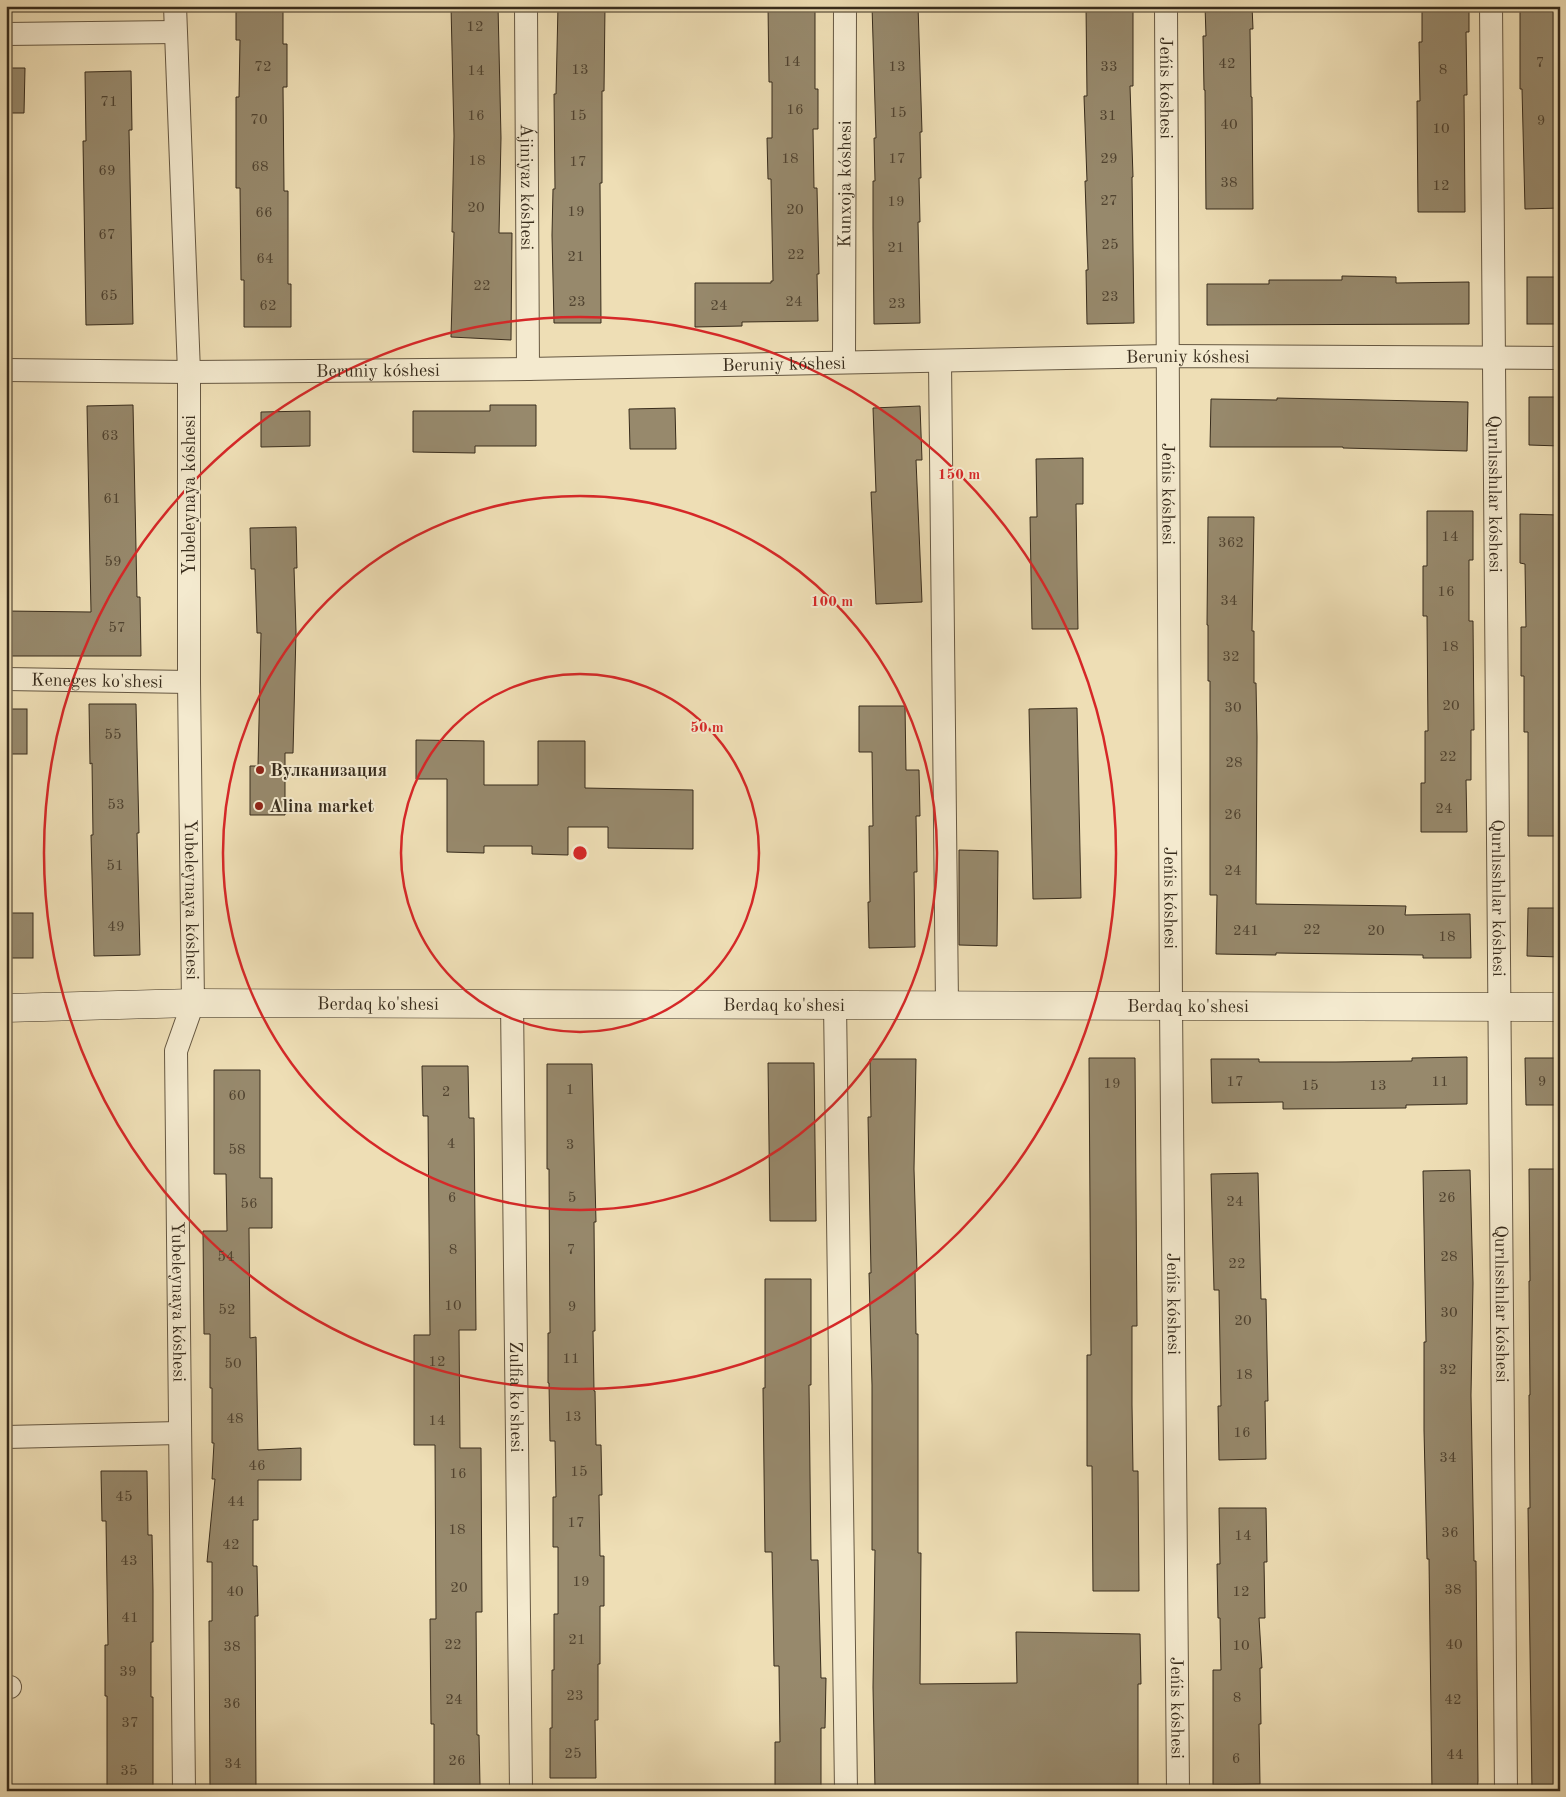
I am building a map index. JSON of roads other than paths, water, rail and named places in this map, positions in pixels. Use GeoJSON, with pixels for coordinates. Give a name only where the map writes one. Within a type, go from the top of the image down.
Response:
{"type":"FeatureCollection","features":[{"type":"Feature","properties":{"kind":"street","name":"Yubeleynaya kóshesi"},"geometry":{"type":"LineString","coordinates":[[175,6],[189,372],[189,682],[193,1003],[176,1051],[184,1791]]}},
{"type":"Feature","properties":{"kind":"street","name":"Ájiniyaz kóshesi"},"geometry":{"type":"LineString","coordinates":[[526,6],[528,369]]}},
{"type":"Feature","properties":{"kind":"street","name":"Kunxoja kóshesi"},"geometry":{"type":"LineString","coordinates":[[844,362],[845,6]]}},
{"type":"Feature","properties":{"kind":"street","name":"Jeńis kóshesi"},"geometry":{"type":"LineString","coordinates":[[1166,6],[1171,1005],[1178,1791]]}},
{"type":"Feature","properties":{"kind":"street","name":"Qurılısshılar kóshesi"},"geometry":{"type":"LineString","coordinates":[[1491,6],[1506,1791]]}},
{"type":"Feature","properties":{"kind":"street"},"geometry":{"type":"LineString","coordinates":[[6,34],[175,32]]}},
{"type":"Feature","properties":{"kind":"street","name":"Beruniy kóshesi"},"geometry":{"type":"LineString","coordinates":[[6,370],[189,372],[528,369],[1168,356],[1560,358]]}},
{"type":"Feature","properties":{"kind":"street"},"geometry":{"type":"LineString","coordinates":[[940,362],[947,1005]]}},
{"type":"Feature","properties":{"kind":"street","name":"Keneges ko'shesi"},"geometry":{"type":"LineString","coordinates":[[6,680],[189,682]]}},
{"type":"Feature","properties":{"kind":"street","name":"Berdaq ko'shesi"},"geometry":{"type":"LineString","coordinates":[[6,1008],[193,1003],[1560,1007]]}},
{"type":"Feature","properties":{"kind":"street","name":"Zulfia ko'shesi"},"geometry":{"type":"LineString","coordinates":[[512,1003],[520,1791]]}},
{"type":"Feature","properties":{"kind":"street"},"geometry":{"type":"LineString","coordinates":[[835,1004],[846,1791]]}},
{"type":"Feature","properties":{"kind":"street"},"geometry":{"type":"LineString","coordinates":[[6,1437],[179,1433]]}},
{"type":"Feature","properties":{"kind":"place","name":"Вулканизация"},"geometry":{"type":"Point","coordinates":[260,770]}},
{"type":"Feature","properties":{"kind":"place","name":"Alina market"},"geometry":{"type":"Point","coordinates":[259,806]}}]}
